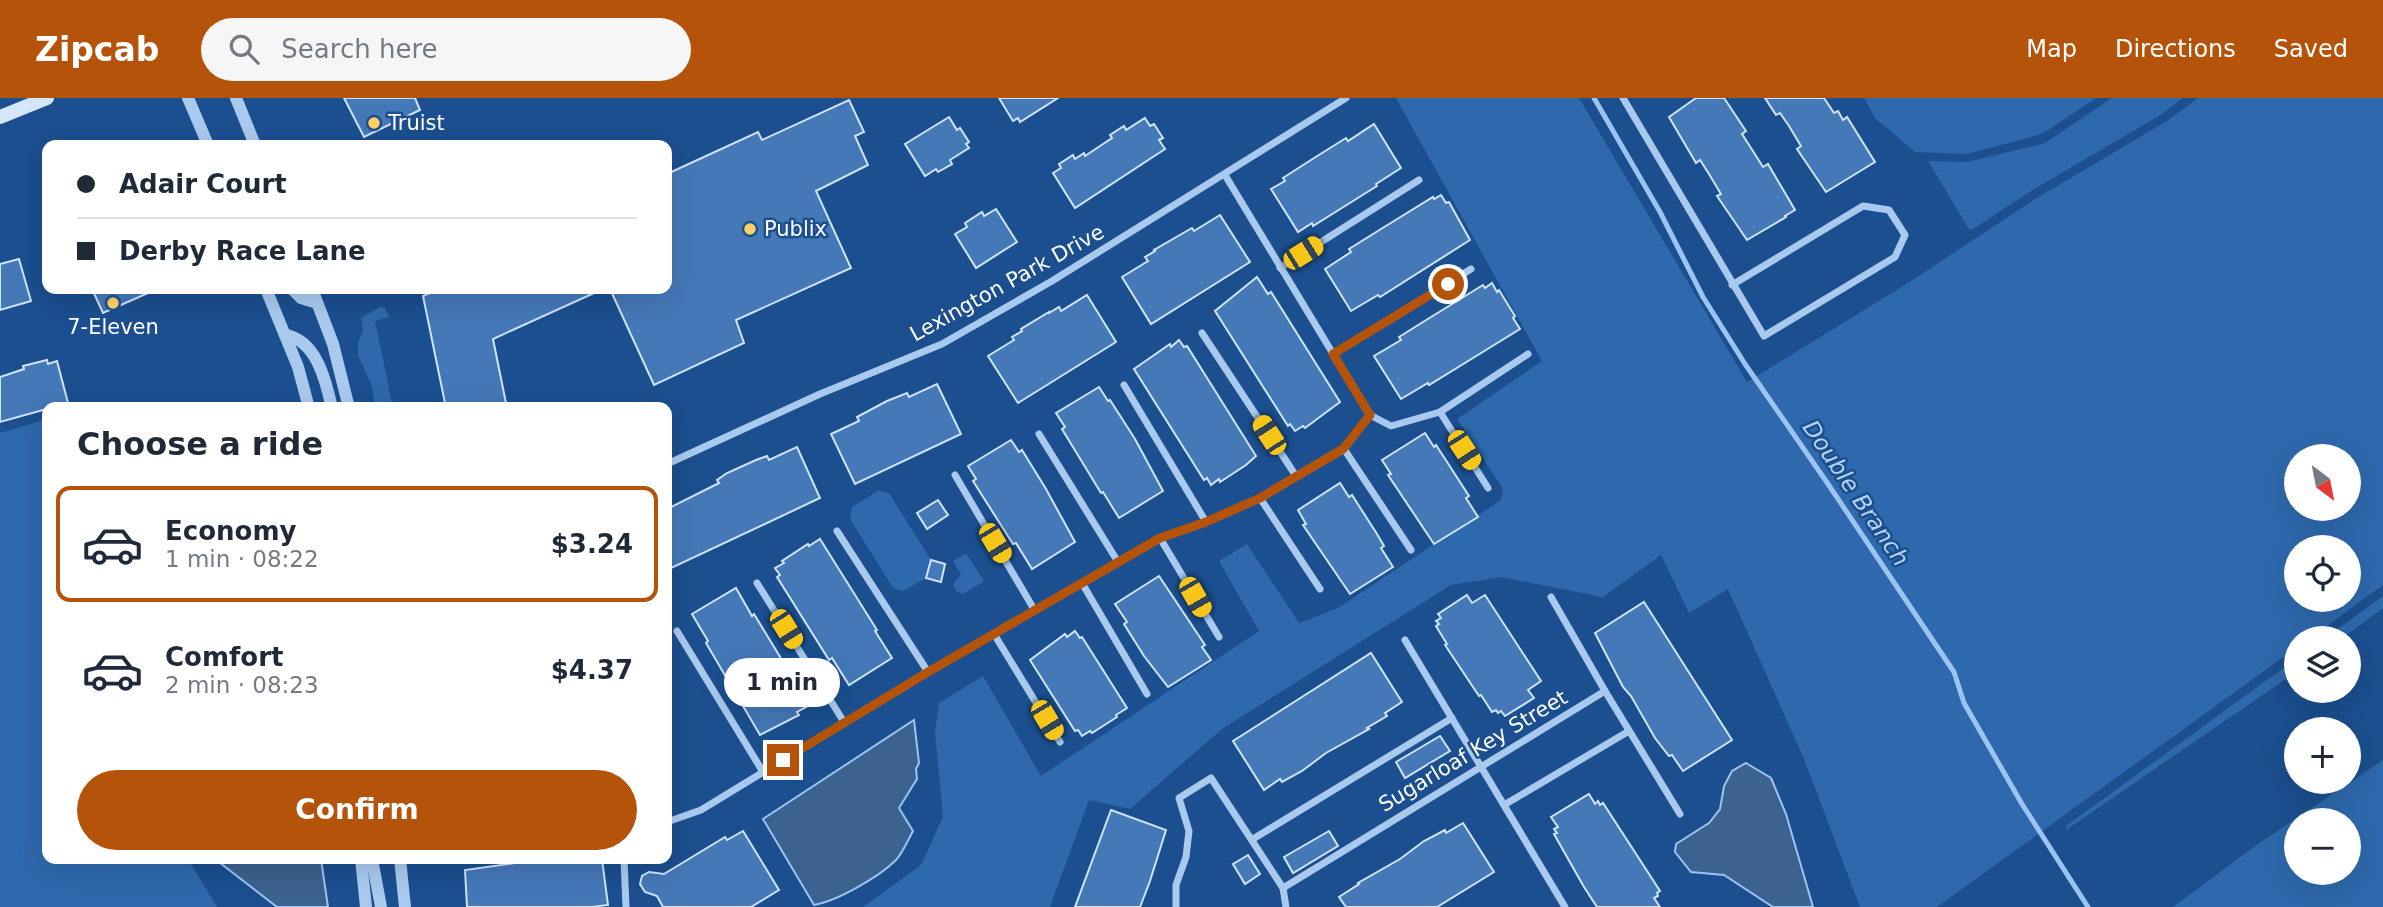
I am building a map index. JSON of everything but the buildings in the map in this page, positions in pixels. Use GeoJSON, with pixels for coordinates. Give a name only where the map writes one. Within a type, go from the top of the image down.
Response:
{"type":"FeatureCollection","features":[{"type":"Feature","properties":{"kind":"main road"},"geometry":{"type":"LineString","coordinates":[[0,117],[47,98]]}},
{"type":"Feature","properties":{"kind":"street"},"geometry":{"type":"LineString","coordinates":[[188,98],[206,140]]}},
{"type":"Feature","properties":{"kind":"street"},"geometry":{"type":"LineString","coordinates":[[236,98],[253,140]]}},
{"type":"Feature","properties":{"kind":"street","name":"Lexington Park Drive"},"geometry":{"type":"LineString","coordinates":[[672,462],[820,394],[942,344],[1052,281],[1346,98]]}},
{"type":"Feature","properties":{"kind":"street"},"geometry":{"type":"LineString","coordinates":[[1623,98],[1732,285],[1764,336],[1895,257],[1905,235],[1889,210],[1863,206],[1732,285]]}},
{"type":"Feature","properties":{"kind":"street"},"geometry":{"type":"LineString","coordinates":[[1225,175],[1370,415],[1391,426],[1440,412],[1528,354]]}},
{"type":"Feature","properties":{"kind":"street"},"geometry":{"type":"LineString","coordinates":[[1280,268],[1419,180]]}},
{"type":"Feature","properties":{"kind":"street"},"geometry":{"type":"LineString","coordinates":[[1333,354],[1471,270]]}},
{"type":"Feature","properties":{"kind":"street"},"geometry":{"type":"LineString","coordinates":[[268,294],[298,367],[307,402]]}},
{"type":"Feature","properties":{"kind":"street"},"geometry":{"type":"LineString","coordinates":[[297,294],[317,303]]}},
{"type":"Feature","properties":{"kind":"street"},"geometry":{"type":"LineString","coordinates":[[314,294],[333,344],[348,402]]}},
{"type":"Feature","properties":{"kind":"street"},"geometry":{"type":"LineString","coordinates":[[1202,333],[1296,476]]}},
{"type":"Feature","properties":{"kind":"street"},"geometry":{"type":"LineString","coordinates":[[285,335],[292,336],[312,352],[323,375],[330,402]]}},
{"type":"Feature","properties":{"kind":"street"},"geometry":{"type":"LineString","coordinates":[[1124,385],[1206,522]]}},
{"type":"Feature","properties":{"kind":"street"},"geometry":{"type":"LineString","coordinates":[[1440,412],[1488,488]]}},
{"type":"Feature","properties":{"kind":"street"},"geometry":{"type":"LineString","coordinates":[[672,820],[701,810],[928,672],[1160,538],[1206,522],[1260,498],[1343,449],[1370,415]]}},
{"type":"Feature","properties":{"kind":"street"},"geometry":{"type":"LineString","coordinates":[[1039,434],[1118,562]]}},
{"type":"Feature","properties":{"kind":"street"},"geometry":{"type":"LineString","coordinates":[[1343,449],[1411,550]]}},
{"type":"Feature","properties":{"kind":"street"},"geometry":{"type":"LineString","coordinates":[[955,475],[1035,611]]}},
{"type":"Feature","properties":{"kind":"street"},"geometry":{"type":"LineString","coordinates":[[1260,498],[1320,589]]}},
{"type":"Feature","properties":{"kind":"street"},"geometry":{"type":"LineString","coordinates":[[837,531],[928,672]]}},
{"type":"Feature","properties":{"kind":"street"},"geometry":{"type":"LineString","coordinates":[[1160,538],[1219,638]]}},
{"type":"Feature","properties":{"kind":"street"},"geometry":{"type":"LineString","coordinates":[[757,583],[844,722]]}},
{"type":"Feature","properties":{"kind":"street"},"geometry":{"type":"LineString","coordinates":[[1082,583],[1147,694]]}},
{"type":"Feature","properties":{"kind":"street"},"geometry":{"type":"LineString","coordinates":[[1551,597],[1680,814]]}},
{"type":"Feature","properties":{"kind":"street"},"geometry":{"type":"LineString","coordinates":[[677,631],[763,772]]}},
{"type":"Feature","properties":{"kind":"street"},"geometry":{"type":"LineString","coordinates":[[994,634],[1060,742]]}},
{"type":"Feature","properties":{"kind":"street"},"geometry":{"type":"LineString","coordinates":[[1405,640],[1565,907]]}},
{"type":"Feature","properties":{"kind":"street","name":"Sugarloaf Key Street"},"geometry":{"type":"LineString","coordinates":[[1283,888],[1605,691]]}},
{"type":"Feature","properties":{"kind":"street"},"geometry":{"type":"LineString","coordinates":[[1253,839],[1452,719]]}},
{"type":"Feature","properties":{"kind":"street"},"geometry":{"type":"LineString","coordinates":[[1504,805],[1629,731]]}},
{"type":"Feature","properties":{"kind":"street"},"geometry":{"type":"LineString","coordinates":[[1176,907],[1176,885],[1186,857],[1189,831],[1179,798],[1210,778],[1283,888],[1286,907]]}},
{"type":"Feature","properties":{"kind":"street"},"geometry":{"type":"LineString","coordinates":[[362,864],[366,907]]}},
{"type":"Feature","properties":{"kind":"street"},"geometry":{"type":"LineString","coordinates":[[373,864],[381,907]]}},
{"type":"Feature","properties":{"kind":"street"},"geometry":{"type":"LineString","coordinates":[[401,864],[405,907]]}},
{"type":"Feature","properties":{"kind":"street"},"geometry":{"type":"LineString","coordinates":[[624,864],[626,907]]}},
{"type":"Feature","properties":{"kind":"shaded area"},"geometry":{"type":"Polygon","coordinates":[[[1396,98],[1579,98],[1747,382],[1908,283],[2035,199],[2167,121],[2198,98],[2383,98],[2383,585],[2361,601],[2361,535],[2284,535],[2284,612],[2346,612],[2327,626],[2284,626],[2284,657],[1937,907],[1860,907],[1804,759],[1728,589],[1689,613],[1661,555],[1603,597],[1501,577],[1451,585],[1222,729],[1130,809],[1089,800],[1050,907],[863,907],[921,865],[943,817],[935,733],[939,703],[983,676],[1041,776],[1259,631],[1219,561],[1247,544],[1299,623],[1338,608],[1501,500],[1503,489],[1457,419],[1542,361],[1396,98]]]}},
{"type":"Feature","properties":{"kind":"shaded area"},"geometry":{"type":"Polygon","coordinates":[[[1864,98],[2096,98],[2042,134],[1967,154],[1915,152],[1875,118],[1864,98]]]}},
{"type":"Feature","properties":{"kind":"shaded area"},"geometry":{"type":"Polygon","coordinates":[[[2112,98],[2183,98],[2162,114],[2031,191],[1970,231],[1928,161],[1967,162],[2045,143],[2112,98]]]}},
{"type":"Feature","properties":{"kind":"shaded area"},"geometry":{"type":"Polygon","coordinates":[[[380,307],[385,308],[389,317],[375,321],[392,402],[374,402],[372,386],[358,355],[358,342],[363,331],[361,318],[380,307]]]}},
{"type":"Feature","properties":{"kind":"shaded area"},"geometry":{"type":"Polygon","coordinates":[[[42,420],[42,864],[191,864],[217,907],[0,907],[0,433],[42,420]]]}},
{"type":"Feature","properties":{"kind":"shaded area"},"geometry":{"type":"Polygon","coordinates":[[[878,491],[889,493],[931,560],[926,578],[903,591],[893,588],[850,519],[852,507],[878,491]]]}},
{"type":"Feature","properties":{"kind":"shaded area"},"geometry":{"type":"Polygon","coordinates":[[[966,553],[984,581],[963,594],[957,592],[953,585],[961,574],[953,561],[966,553]]]}},
{"type":"Feature","properties":{"kind":"shaded area"},"geometry":{"type":"Polygon","coordinates":[[[2383,596],[2383,608],[2359,626],[2342,626],[2383,596]]]}},
{"type":"Feature","properties":{"kind":"shaded area"},"geometry":{"type":"Polygon","coordinates":[[[2284,668],[2284,680],[2066,830],[2066,826],[2284,668]]]}},
{"type":"Feature","properties":{"kind":"shaded area"},"geometry":{"type":"Polygon","coordinates":[[[914,720],[919,763],[916,769],[917,779],[899,808],[913,831],[905,846],[889,867],[869,881],[834,899],[814,905],[763,819],[914,720]]]}},
{"type":"Feature","properties":{"kind":"shaded area"},"geometry":{"type":"Polygon","coordinates":[[[2383,760],[2383,907],[2173,907],[2284,827],[2284,885],[2361,885],[2361,808],[2312,808],[2332,794],[2361,794],[2361,775],[2383,760]]]}},
{"type":"Feature","properties":{"kind":"shaded area"},"geometry":{"type":"Polygon","coordinates":[[[1746,763],[1771,778],[1786,814],[1813,907],[1773,907],[1724,875],[1691,872],[1675,852],[1676,844],[1709,823],[1720,809],[1724,786],[1732,771],[1746,763]]]}},
{"type":"Feature","properties":{"kind":"shaded area"},"geometry":{"type":"Polygon","coordinates":[[[221,864],[322,864],[328,907],[277,907],[221,864]]]}},
{"type":"Feature","properties":{"kind":"waterway","name":"Double Branch"},"geometry":{"type":"LineString","coordinates":[[1594,98],[1660,212],[1703,297],[1745,364],[1954,672],[1964,703],[2022,804],[2088,907]]}},
{"type":"Feature","properties":{"kind":"place","name":"Truist"},"geometry":{"type":"Point","coordinates":[374,123]}},
{"type":"Feature","properties":{"kind":"place","name":"Publix"},"geometry":{"type":"Point","coordinates":[750,229]}},
{"type":"Feature","properties":{"kind":"place","name":"7-Eleven"},"geometry":{"type":"Point","coordinates":[113,303]}},
{"type":"Feature","properties":{"kind":"route"},"geometry":{"type":"LineString","coordinates":[[783,760],[928,672],[1160,538],[1206,522],[1260,498],[1343,449],[1370,415],[1333,354],[1448,284]]}}]}
